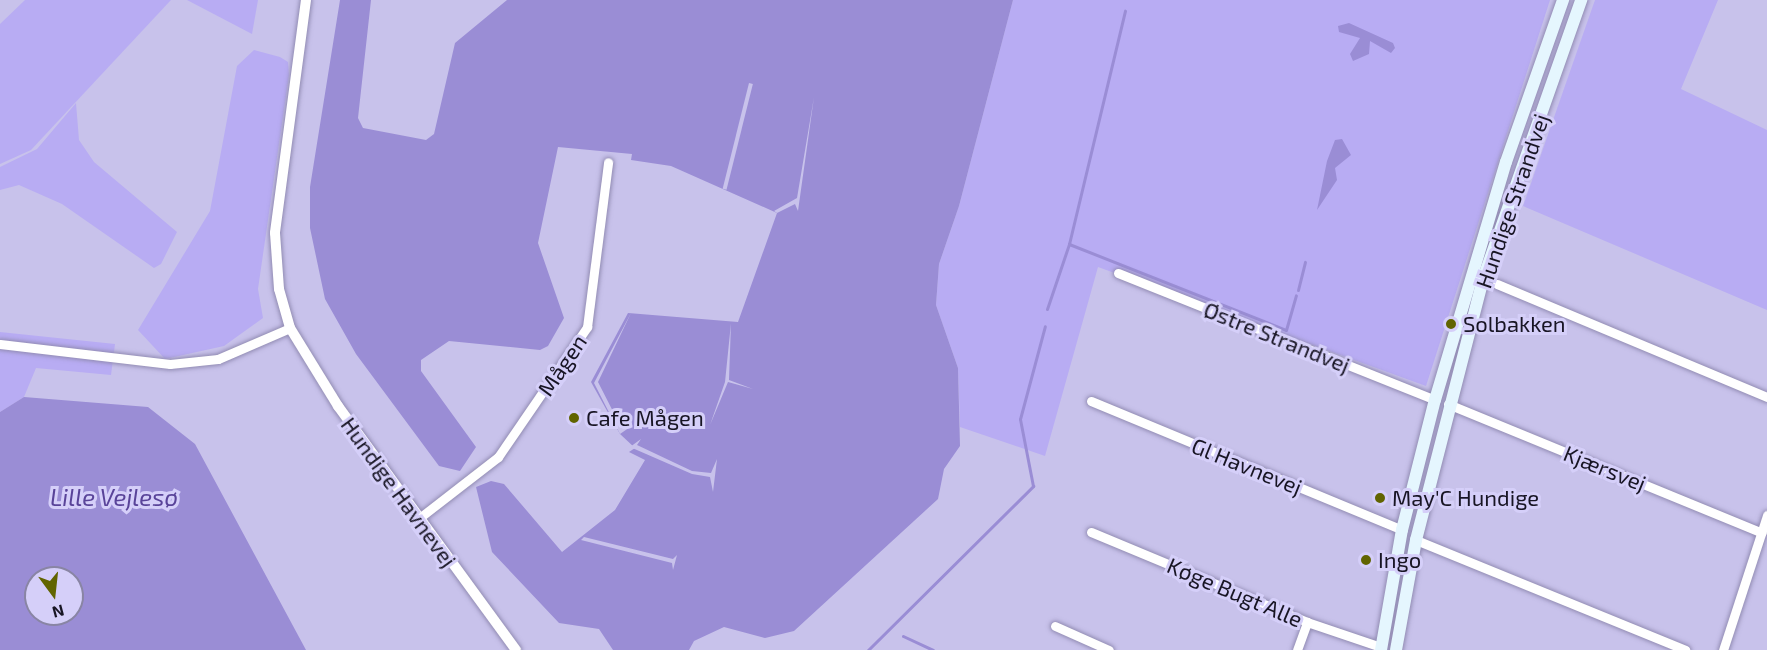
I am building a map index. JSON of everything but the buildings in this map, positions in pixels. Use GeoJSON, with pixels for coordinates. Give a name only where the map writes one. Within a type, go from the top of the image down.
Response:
{"type":"FeatureCollection","features":[{"type":"Feature","properties":{"kind":"main road","name":"Hundige Strandvej"},"geometry":{"type":"LineString","coordinates":[[1381,649],[1402,530],[1435,400],[1506,162],[1563,0]]}},
{"type":"Feature","properties":{"kind":"main road","name":"Hundige Strandvej"},"geometry":{"type":"LineString","coordinates":[[1396,650],[1416,540],[1448,404],[1484,279],[1581,0]]}},
{"type":"Feature","properties":{"kind":"street","name":"Hundige Havnevej"},"geometry":{"type":"LineString","coordinates":[[306,0],[275,233],[279,289],[290,327],[313,370],[418,519],[516,650]]}},
{"type":"Feature","properties":{"kind":"street","name":"Mågen"},"geometry":{"type":"LineString","coordinates":[[418,519],[498,457],[587,327],[608,162]]}},
{"type":"Feature","properties":{"kind":"street","name":"Østre Strandvej"},"geometry":{"type":"LineString","coordinates":[[1118,273],[1435,400]]}},
{"type":"Feature","properties":{"kind":"street"},"geometry":{"type":"LineString","coordinates":[[1497,284],[1767,397]]}},
{"type":"Feature","properties":{"kind":"street"},"geometry":{"type":"LineString","coordinates":[[0,344],[171,364],[218,359],[290,327]]}},
{"type":"Feature","properties":{"kind":"street","name":"Gl Havnevej"},"geometry":{"type":"LineString","coordinates":[[1091,401],[1402,530]]}},
{"type":"Feature","properties":{"kind":"street","name":"Kjærsvej"},"geometry":{"type":"LineString","coordinates":[[1448,404],[1762,533]]}},
{"type":"Feature","properties":{"kind":"street"},"geometry":{"type":"LineString","coordinates":[[1724,650],[1767,515]]}},
{"type":"Feature","properties":{"kind":"street","name":"Køge Bugt Alle"},"geometry":{"type":"LineString","coordinates":[[1091,532],[1307,622],[1381,649]]}},
{"type":"Feature","properties":{"kind":"street"},"geometry":{"type":"LineString","coordinates":[[1416,540],[1684,650]]}},
{"type":"Feature","properties":{"kind":"street"},"geometry":{"type":"LineString","coordinates":[[1297,650],[1307,622]]}},
{"type":"Feature","properties":{"kind":"street"},"geometry":{"type":"LineString","coordinates":[[1055,626],[1109,650]]}},
{"type":"Feature","properties":{"kind":"shaded area"},"geometry":{"type":"Polygon","coordinates":[[[25,0],[171,0],[31,150],[0,164],[0,24],[25,0]]]}},
{"type":"Feature","properties":{"kind":"shaded area"},"geometry":{"type":"Polygon","coordinates":[[[187,0],[258,0],[252,34],[187,0]]]}},
{"type":"Feature","properties":{"kind":"shaded area"},"geometry":{"type":"Polygon","coordinates":[[[1013,0],[1550,0],[1426,386],[1098,267],[1045,456],[960,427],[958,368],[936,305],[939,264],[959,206],[1013,0]]]}},
{"type":"Feature","properties":{"kind":"shaded area"},"geometry":{"type":"Polygon","coordinates":[[[1595,0],[1718,0],[1681,89],[1767,130],[1767,310],[1523,206],[1595,0]]]}},
{"type":"Feature","properties":{"kind":"shaded area"},"geometry":{"type":"Polygon","coordinates":[[[254,50],[280,57],[288,62],[289,75],[258,289],[263,318],[224,346],[165,359],[138,330],[210,211],[237,66],[254,50]]]}},
{"type":"Feature","properties":{"kind":"shaded area"},"geometry":{"type":"Polygon","coordinates":[[[76,103],[79,140],[94,162],[177,232],[161,264],[154,268],[62,204],[19,185],[0,190],[0,167],[37,149],[76,103]]]}},
{"type":"Feature","properties":{"kind":"shaded area"},"geometry":{"type":"Polygon","coordinates":[[[0,332],[115,344],[111,375],[36,368],[24,397],[0,412],[0,332]]]}},
{"type":"Feature","properties":{"kind":"water"},"geometry":{"type":"Polygon","coordinates":[[[340,0],[371,0],[358,118],[363,128],[426,140],[434,134],[455,43],[507,0],[1013,0],[959,206],[939,264],[936,305],[958,368],[960,446],[944,469],[938,499],[794,631],[765,638],[724,627],[694,641],[689,650],[613,650],[599,629],[559,623],[492,552],[476,487],[491,481],[504,484],[562,552],[615,510],[645,460],[629,452],[635,448],[620,434],[591,382],[628,313],[738,322],[777,213],[671,166],[631,160],[632,154],[558,147],[538,243],[564,318],[548,346],[540,350],[449,341],[421,360],[421,371],[476,447],[460,471],[439,466],[356,354],[325,299],[310,228],[310,187],[340,0]]]}},
{"type":"Feature","properties":{"kind":"water"},"geometry":{"type":"Polygon","coordinates":[[[1349,23],[1393,43],[1395,48],[1391,53],[1370,41],[1369,54],[1353,61],[1350,54],[1360,38],[1339,32],[1338,26],[1349,23]]]}},
{"type":"Feature","properties":{"kind":"water"},"geometry":{"type":"Polygon","coordinates":[[[1342,139],[1351,155],[1335,168],[1337,180],[1317,210],[1327,161],[1335,140],[1342,139]]]}},
{"type":"Feature","properties":{"kind":"water","name":"Lille Vejlesø"},"geometry":{"type":"Polygon","coordinates":[[[24,397],[148,407],[195,444],[306,650],[0,650],[0,412],[24,397]]]}},
{"type":"Feature","properties":{"kind":"pier"},"geometry":{"type":"Polygon","coordinates":[[[749,83],[753,84],[727,190],[723,189],[749,83]]]}},
{"type":"Feature","properties":{"kind":"pier"},"geometry":{"type":"Polygon","coordinates":[[[814,97],[798,211],[795,204],[777,213],[774,211],[797,198],[814,97]]]}},
{"type":"Feature","properties":{"kind":"pier"},"geometry":{"type":"Polygon","coordinates":[[[631,313],[598,382],[622,429],[633,425],[620,434],[594,383],[631,313]]]}},
{"type":"Feature","properties":{"kind":"pier"},"geometry":{"type":"Polygon","coordinates":[[[731,323],[729,380],[753,389],[728,382],[710,425],[725,382],[731,323]]]}},
{"type":"Feature","properties":{"kind":"pier"},"geometry":{"type":"Polygon","coordinates":[[[641,439],[637,445],[692,471],[711,473],[717,459],[713,492],[710,477],[692,474],[630,447],[641,439]]]}},
{"type":"Feature","properties":{"kind":"pier"},"geometry":{"type":"Polygon","coordinates":[[[584,537],[673,559],[677,555],[673,570],[672,563],[581,540],[584,537]]]}},
{"type":"Feature","properties":{"kind":"waterway"},"geometry":{"type":"LineString","coordinates":[[1047,309],[1069,244],[1125,11]]}},
{"type":"Feature","properties":{"kind":"waterway"},"geometry":{"type":"LineString","coordinates":[[1069,244],[1286,330],[1296,295]]}},
{"type":"Feature","properties":{"kind":"waterway"},"geometry":{"type":"LineString","coordinates":[[1298,290],[1305,262]]}},
{"type":"Feature","properties":{"kind":"waterway"},"geometry":{"type":"LineString","coordinates":[[868,650],[1033,486],[1020,419],[1045,326]]}},
{"type":"Feature","properties":{"kind":"waterway"},"geometry":{"type":"LineString","coordinates":[[903,636],[933,650]]}},
{"type":"Feature","properties":{"kind":"place","name":"Solbakken"},"geometry":{"type":"Point","coordinates":[1451,324]}},
{"type":"Feature","properties":{"kind":"place","name":"Cafe Mågen"},"geometry":{"type":"Point","coordinates":[574,418]}},
{"type":"Feature","properties":{"kind":"place","name":"May'C Hundige"},"geometry":{"type":"Point","coordinates":[1380,498]}},
{"type":"Feature","properties":{"kind":"place","name":"Ingo"},"geometry":{"type":"Point","coordinates":[1366,560]}}]}
